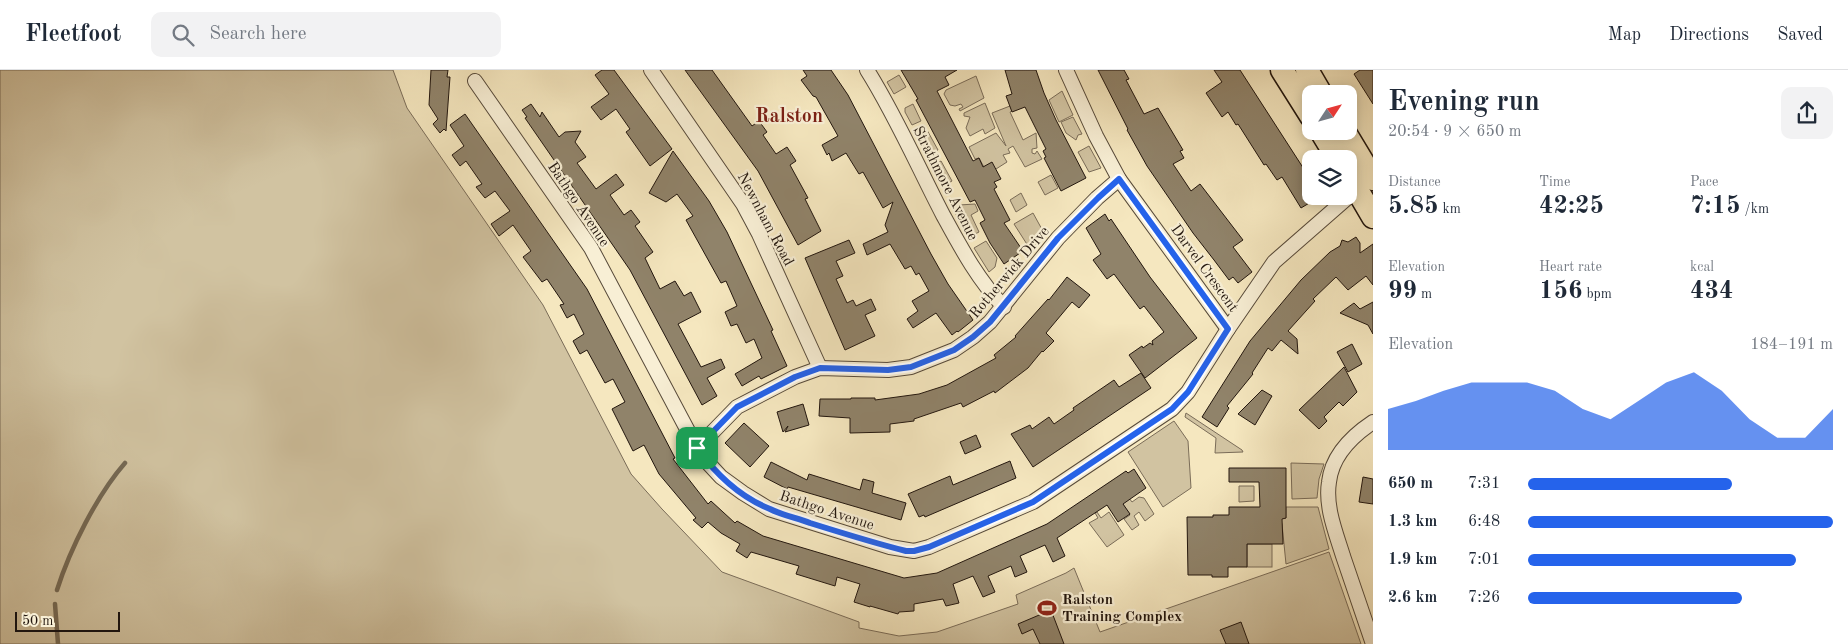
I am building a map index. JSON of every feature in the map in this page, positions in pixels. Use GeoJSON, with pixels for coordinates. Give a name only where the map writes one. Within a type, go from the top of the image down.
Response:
{"type":"FeatureCollection","features":[{"type":"Feature","properties":{"kind":"main road"},"geometry":{"type":"LineString","coordinates":[[1282,70],[1302,102]]}},
{"type":"Feature","properties":{"kind":"main road"},"geometry":{"type":"LineString","coordinates":[[1307,70],[1316,85]]}},
{"type":"Feature","properties":{"kind":"main road"},"geometry":{"type":"LineString","coordinates":[[1347,140],[1363,180],[1373,217]]}},
{"type":"Feature","properties":{"kind":"street","name":"Newnham Road"},"geometry":{"type":"LineString","coordinates":[[651,70],[743,204],[759,234],[820,368]]}},
{"type":"Feature","properties":{"kind":"street","name":"Strathmore Avenue"},"geometry":{"type":"LineString","coordinates":[[867,70],[887,104],[934,198],[969,262],[982,282],[1004,307]]}},
{"type":"Feature","properties":{"kind":"street","name":"Darvel Crescent"},"geometry":{"type":"LineString","coordinates":[[1066,70],[1096,136],[1119,179],[1228,329],[1274,262],[1363,180]]}},
{"type":"Feature","properties":{"kind":"street","name":"Bathgo Avenue"},"geometry":{"type":"LineString","coordinates":[[475,81],[591,248],[697,448],[722,477],[742,493],[769,509],[890,547],[906,551],[921,550],[1033,502],[1172,409],[1188,392],[1228,329]]}},
{"type":"Feature","properties":{"kind":"street","name":"Rotherwick Drive"},"geometry":{"type":"LineString","coordinates":[[697,448],[737,407],[795,377],[820,368],[888,370],[911,367],[954,350],[973,337],[1004,307],[1058,238],[1119,179]]}},
{"type":"Feature","properties":{"kind":"street"},"geometry":{"type":"LineString","coordinates":[[1373,422],[1346,443],[1335,462],[1329,481],[1331,516],[1373,644]]}},
{"type":"Feature","properties":{"kind":"shaded area"},"geometry":{"type":"Polygon","coordinates":[[[0,70],[393,70],[407,108],[543,305],[631,474],[722,572],[859,622],[859,628],[899,636],[937,632],[1018,604],[1016,595],[1074,568],[1100,632],[1329,552],[1361,644],[0,644],[0,70]]]}},
{"type":"Feature","properties":{"kind":"shaded area"},"geometry":{"type":"Polygon","coordinates":[[[899,75],[906,87],[894,94],[887,82],[899,75]]]}},
{"type":"Feature","properties":{"kind":"shaded area"},"geometry":{"type":"Polygon","coordinates":[[[976,76],[984,98],[960,111],[959,109],[963,107],[961,104],[950,105],[944,94],[946,90],[976,76]]]}},
{"type":"Feature","properties":{"kind":"shaded area"},"geometry":{"type":"Polygon","coordinates":[[[1062,91],[1073,115],[1059,122],[1049,100],[1062,91]]]}},
{"type":"Feature","properties":{"kind":"shaded area"},"geometry":{"type":"Polygon","coordinates":[[[985,103],[995,128],[985,134],[983,129],[970,136],[966,128],[970,117],[964,116],[964,113],[985,103]]]}},
{"type":"Feature","properties":{"kind":"shaded area"},"geometry":{"type":"Polygon","coordinates":[[[913,104],[921,121],[912,125],[905,112],[905,108],[913,104]]]}},
{"type":"Feature","properties":{"kind":"shaded area"},"geometry":{"type":"Polygon","coordinates":[[[1010,106],[1012,111],[1010,112],[1023,140],[1036,133],[1037,148],[1032,149],[1032,153],[1035,154],[1037,151],[1042,159],[1025,167],[1013,146],[1008,149],[1010,153],[1003,155],[1007,162],[996,169],[984,167],[979,158],[975,159],[969,147],[996,133],[1006,146],[992,113],[1010,106]]]}},
{"type":"Feature","properties":{"kind":"shaded area"},"geometry":{"type":"Polygon","coordinates":[[[1073,117],[1082,134],[1078,135],[1076,140],[1066,133],[1061,122],[1073,117]]]}},
{"type":"Feature","properties":{"kind":"shaded area"},"geometry":{"type":"Polygon","coordinates":[[[927,130],[938,150],[928,155],[918,134],[927,130]]]}},
{"type":"Feature","properties":{"kind":"shaded area"},"geometry":{"type":"Polygon","coordinates":[[[1089,146],[1101,168],[1089,172],[1078,152],[1089,146]]]}},
{"type":"Feature","properties":{"kind":"shaded area"},"geometry":{"type":"Polygon","coordinates":[[[941,161],[952,181],[942,187],[931,166],[941,161]]]}},
{"type":"Feature","properties":{"kind":"shaded area"},"geometry":{"type":"Polygon","coordinates":[[[1051,175],[1058,188],[1045,195],[1038,182],[1051,175]]]}},
{"type":"Feature","properties":{"kind":"shaded area"},"geometry":{"type":"Polygon","coordinates":[[[1021,193],[1027,205],[1016,212],[1010,200],[1021,193]]]}},
{"type":"Feature","properties":{"kind":"shaded area"},"geometry":{"type":"Polygon","coordinates":[[[950,203],[959,205],[975,204],[978,211],[971,215],[979,232],[971,236],[962,219],[959,220],[950,203]]]}},
{"type":"Feature","properties":{"kind":"shaded area"},"geometry":{"type":"Polygon","coordinates":[[[1033,213],[1044,233],[1034,247],[1030,249],[1014,224],[1033,213]]]}},
{"type":"Feature","properties":{"kind":"shaded area"},"geometry":{"type":"Polygon","coordinates":[[[986,241],[997,258],[995,267],[989,272],[974,248],[986,241]]]}},
{"type":"Feature","properties":{"kind":"shaded area"},"geometry":{"type":"Polygon","coordinates":[[[1186,413],[1243,452],[1215,453],[1216,438],[1185,417],[1186,413]]]}},
{"type":"Feature","properties":{"kind":"shaded area"},"geometry":{"type":"Polygon","coordinates":[[[1174,421],[1188,441],[1191,488],[1163,507],[1128,452],[1174,421]]]}},
{"type":"Feature","properties":{"kind":"shaded area"},"geometry":{"type":"Polygon","coordinates":[[[1291,463],[1324,464],[1319,479],[1317,498],[1292,499],[1291,463]]]}},
{"type":"Feature","properties":{"kind":"shaded area"},"geometry":{"type":"Polygon","coordinates":[[[1239,486],[1254,486],[1254,501],[1239,502],[1239,486]]]}},
{"type":"Feature","properties":{"kind":"shaded area"},"geometry":{"type":"Polygon","coordinates":[[[1139,497],[1144,498],[1154,514],[1145,521],[1139,512],[1134,516],[1139,525],[1132,530],[1124,519],[1130,515],[1122,503],[1129,498],[1132,502],[1139,497]]]}},
{"type":"Feature","properties":{"kind":"shaded area"},"geometry":{"type":"Polygon","coordinates":[[[1286,507],[1318,507],[1329,549],[1286,564],[1282,524],[1279,519],[1286,518],[1286,507]]]}},
{"type":"Feature","properties":{"kind":"shaded area"},"geometry":{"type":"Polygon","coordinates":[[[1097,512],[1101,518],[1109,512],[1124,535],[1107,547],[1089,523],[1098,518],[1095,513],[1097,512]]]}},
{"type":"Feature","properties":{"kind":"shaded area"},"geometry":{"type":"Polygon","coordinates":[[[1247,544],[1272,544],[1272,567],[1247,567],[1247,544]]]}},
{"type":"Feature","properties":{"kind":"building"},"geometry":{"type":"Polygon","coordinates":[[[431,70],[448,70],[447,77],[450,77],[446,131],[444,129],[440,133],[433,124],[438,119],[429,105],[431,70]]]}},
{"type":"Feature","properties":{"kind":"building"},"geometry":{"type":"Polygon","coordinates":[[[602,70],[614,70],[672,149],[650,166],[626,132],[630,129],[616,109],[601,120],[591,107],[609,94],[595,75],[602,70]]]}},
{"type":"Feature","properties":{"kind":"building"},"geometry":{"type":"Polygon","coordinates":[[[685,70],[712,70],[752,126],[759,121],[767,132],[763,135],[776,154],[787,147],[796,161],[790,165],[808,198],[805,199],[821,231],[798,245],[758,171],[685,70]]]}},
{"type":"Feature","properties":{"kind":"building"},"geometry":{"type":"Polygon","coordinates":[[[803,70],[831,70],[848,95],[931,254],[948,284],[973,320],[958,332],[952,335],[936,313],[913,328],[907,319],[918,311],[912,301],[929,291],[919,273],[916,275],[911,266],[905,269],[890,244],[867,255],[863,244],[888,232],[885,225],[893,202],[883,208],[863,172],[859,174],[846,153],[832,161],[829,153],[827,155],[822,145],[838,136],[816,97],[813,96],[801,80],[807,76],[803,70]]]}},
{"type":"Feature","properties":{"kind":"building"},"geometry":{"type":"Polygon","coordinates":[[[901,70],[957,70],[945,77],[949,85],[937,91],[973,161],[979,158],[983,167],[992,162],[1001,179],[994,182],[997,187],[994,189],[1010,220],[1004,223],[1023,251],[1004,264],[980,223],[985,220],[975,200],[970,202],[916,100],[918,99],[901,70]]]}},
{"type":"Feature","properties":{"kind":"building"},"geometry":{"type":"Polygon","coordinates":[[[1005,70],[1036,70],[1056,120],[1086,178],[1061,191],[1044,158],[1046,157],[1043,151],[1046,149],[1025,107],[1012,112],[1006,96],[1012,94],[1005,70]]]}},
{"type":"Feature","properties":{"kind":"building"},"geometry":{"type":"Polygon","coordinates":[[[1098,70],[1124,70],[1129,79],[1126,80],[1144,114],[1158,108],[1183,150],[1180,151],[1184,158],[1173,164],[1191,191],[1200,184],[1243,240],[1233,247],[1252,272],[1238,283],[1233,277],[1229,280],[1193,233],[1147,166],[1098,70]]]}},
{"type":"Feature","properties":{"kind":"building"},"geometry":{"type":"Polygon","coordinates":[[[1214,70],[1240,70],[1302,166],[1302,205],[1306,205],[1301,208],[1282,177],[1277,180],[1266,164],[1264,165],[1238,124],[1236,125],[1228,112],[1222,117],[1206,93],[1222,82],[1214,70]]]}},
{"type":"Feature","properties":{"kind":"building"},"geometry":{"type":"Polygon","coordinates":[[[1360,70],[1373,70],[1373,104],[1354,74],[1360,70]]]}},
{"type":"Feature","properties":{"kind":"building"},"geometry":{"type":"Polygon","coordinates":[[[531,104],[540,117],[542,112],[559,137],[565,132],[581,131],[575,142],[586,157],[577,163],[596,189],[616,174],[624,185],[610,195],[624,215],[631,210],[640,222],[635,226],[653,252],[645,258],[660,289],[675,281],[684,296],[691,292],[701,312],[678,324],[701,367],[721,359],[725,368],[707,378],[717,396],[702,405],[630,270],[525,118],[527,117],[522,110],[531,104]]]}},
{"type":"Feature","properties":{"kind":"building"},"geometry":{"type":"Polygon","coordinates":[[[465,114],[587,289],[675,458],[673,459],[708,504],[711,501],[735,523],[737,521],[763,536],[904,578],[937,573],[1047,524],[1126,471],[1128,473],[1134,469],[1146,488],[1123,504],[1130,514],[1118,522],[1107,505],[1057,538],[1065,556],[1053,562],[1045,545],[1020,556],[1027,572],[1015,577],[1011,566],[988,576],[995,592],[983,597],[973,576],[953,584],[959,603],[946,606],[943,599],[914,604],[914,611],[899,612],[898,614],[854,602],[860,584],[837,577],[835,586],[796,574],[799,566],[751,552],[747,558],[736,551],[740,544],[721,533],[708,522],[702,528],[693,520],[696,518],[659,474],[644,445],[633,451],[612,409],[625,402],[613,379],[605,383],[587,350],[580,354],[573,341],[584,334],[574,314],[567,318],[560,305],[564,304],[547,279],[542,282],[523,257],[531,251],[513,225],[499,236],[491,224],[510,211],[495,191],[485,198],[476,187],[482,184],[466,161],[460,166],[452,155],[464,146],[450,125],[465,114]]]}},
{"type":"Feature","properties":{"kind":"building"},"geometry":{"type":"Polygon","coordinates":[[[673,151],[709,201],[727,232],[773,330],[771,331],[787,366],[761,379],[759,376],[742,386],[735,374],[762,358],[754,339],[746,343],[737,324],[731,326],[725,312],[737,306],[726,281],[721,283],[686,220],[693,216],[677,194],[666,202],[649,193],[673,151]]]}},
{"type":"Feature","properties":{"kind":"building"},"geometry":{"type":"Polygon","coordinates":[[[1105,214],[1109,221],[1111,219],[1150,277],[1197,338],[1145,378],[1129,355],[1142,346],[1143,348],[1150,343],[1153,345],[1152,341],[1164,332],[1144,306],[1140,309],[1114,274],[1107,279],[1093,260],[1101,254],[1086,228],[1105,214]]]}},
{"type":"Feature","properties":{"kind":"building"},"geometry":{"type":"Polygon","coordinates":[[[1356,237],[1360,243],[1360,253],[1373,244],[1373,285],[1366,276],[1348,290],[1336,277],[1313,299],[1315,301],[1288,331],[1297,339],[1298,354],[1281,340],[1272,351],[1268,348],[1253,374],[1227,406],[1229,408],[1217,427],[1202,417],[1250,341],[1301,280],[1330,252],[1340,246],[1342,240],[1348,242],[1356,237]]]}},
{"type":"Feature","properties":{"kind":"building"},"geometry":{"type":"Polygon","coordinates":[[[849,240],[855,253],[836,261],[843,276],[836,279],[847,303],[853,300],[856,306],[871,299],[876,310],[865,315],[875,336],[845,350],[805,258],[849,240]]]}},
{"type":"Feature","properties":{"kind":"building"},"geometry":{"type":"Polygon","coordinates":[[[1067,277],[1090,295],[1079,308],[1072,302],[1046,333],[1054,341],[1042,351],[1028,368],[995,393],[994,391],[963,407],[961,403],[914,419],[914,421],[890,424],[890,432],[850,433],[850,418],[819,416],[820,399],[875,398],[875,400],[919,394],[947,385],[996,358],[994,355],[1016,337],[1067,277]]]}},
{"type":"Feature","properties":{"kind":"building"},"geometry":{"type":"Polygon","coordinates":[[[1373,302],[1373,334],[1368,325],[1340,313],[1354,303],[1360,309],[1373,302]]]}},
{"type":"Feature","properties":{"kind":"building"},"geometry":{"type":"Polygon","coordinates":[[[1352,344],[1362,364],[1348,372],[1337,352],[1352,344]]]}},
{"type":"Feature","properties":{"kind":"building"},"geometry":{"type":"Polygon","coordinates":[[[1344,367],[1357,392],[1343,406],[1339,402],[1324,417],[1327,421],[1319,429],[1299,410],[1344,367]]]}},
{"type":"Feature","properties":{"kind":"building"},"geometry":{"type":"Polygon","coordinates":[[[1141,373],[1151,388],[1033,467],[1011,434],[1030,425],[1032,429],[1049,417],[1054,424],[1074,410],[1073,408],[1114,380],[1119,387],[1141,373]]]}},
{"type":"Feature","properties":{"kind":"building"},"geometry":{"type":"Polygon","coordinates":[[[1262,390],[1272,396],[1255,425],[1238,414],[1262,390]]]}},
{"type":"Feature","properties":{"kind":"building"},"geometry":{"type":"Polygon","coordinates":[[[803,404],[809,425],[785,432],[788,426],[783,432],[777,412],[803,404]]]}},
{"type":"Feature","properties":{"kind":"building"},"geometry":{"type":"Polygon","coordinates":[[[744,423],[769,446],[750,467],[725,443],[744,423]]]}},
{"type":"Feature","properties":{"kind":"building"},"geometry":{"type":"Polygon","coordinates":[[[976,435],[981,447],[965,454],[960,442],[976,435]]]}},
{"type":"Feature","properties":{"kind":"building"},"geometry":{"type":"Polygon","coordinates":[[[1010,461],[1016,478],[925,517],[924,515],[919,517],[908,494],[950,476],[953,485],[1010,461]]]}},
{"type":"Feature","properties":{"kind":"building"},"geometry":{"type":"Polygon","coordinates":[[[771,462],[807,480],[809,474],[860,490],[863,479],[874,482],[872,493],[906,503],[901,520],[788,487],[787,489],[764,477],[771,462]]]}},
{"type":"Feature","properties":{"kind":"building"},"geometry":{"type":"Polygon","coordinates":[[[1229,468],[1286,468],[1286,518],[1282,519],[1283,544],[1247,544],[1247,567],[1228,567],[1228,577],[1188,575],[1187,517],[1229,515],[1229,507],[1260,507],[1259,482],[1229,482],[1229,468]]]}},
{"type":"Feature","properties":{"kind":"building"},"geometry":{"type":"Polygon","coordinates":[[[1363,477],[1373,479],[1373,504],[1359,502],[1363,477]]]}},
{"type":"Feature","properties":{"kind":"building"},"geometry":{"type":"Polygon","coordinates":[[[1051,610],[1064,644],[1040,644],[1033,629],[1022,634],[1018,624],[1051,610]]]}},
{"type":"Feature","properties":{"kind":"building"},"geometry":{"type":"Polygon","coordinates":[[[1241,622],[1249,644],[1226,644],[1220,630],[1241,622]]]}},
{"type":"Feature","properties":{"kind":"waterway"},"geometry":{"type":"LineString","coordinates":[[57,590],[69,557],[85,523],[104,491],[125,463]]}},
{"type":"Feature","properties":{"kind":"waterway"},"geometry":{"type":"LineString","coordinates":[[55,604],[58,644]]}},
{"type":"Feature","properties":{"kind":"place","name":"Ralston Training Complex"},"geometry":{"type":"Point","coordinates":[1047,608]}},
{"type":"Feature","properties":{"kind":"district","name":"Ralston"},"geometry":{"type":"Point","coordinates":[789,115]}},
{"type":"Feature","properties":{"kind":"route"},"geometry":{"type":"LineString","coordinates":[[1119,179],[1228,329],[1188,392],[1172,409],[1033,502],[921,550],[906,551],[890,547],[769,509],[742,493],[722,477],[697,448],[737,407],[795,377],[820,368],[888,370],[911,367],[954,350],[990,322],[1058,238],[1119,179]]}}]}
